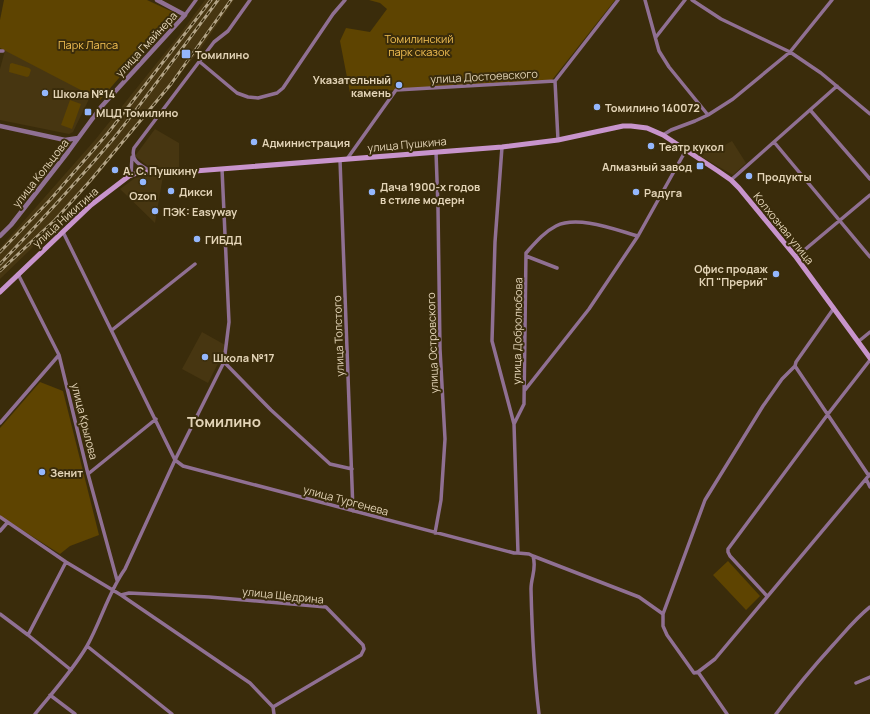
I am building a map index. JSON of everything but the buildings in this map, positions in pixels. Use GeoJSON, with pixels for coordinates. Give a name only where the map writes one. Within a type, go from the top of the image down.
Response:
{"type":"FeatureCollection","features":[{"type":"Feature","properties":{"kind":"main road","name":"улица Пушкина"},"geometry":{"type":"LineString","coordinates":[[153,172],[166,173],[502,147],[558,140],[600,130],[632,126],[647,128],[662,134]]}},
{"type":"Feature","properties":{"kind":"main road","name":"Колхозная улица"},"geometry":{"type":"LineString","coordinates":[[662,134],[731,180],[764,217],[796,257],[859,341],[870,359]]}},
{"type":"Feature","properties":{"kind":"main road","name":"улица Никитина"},"geometry":{"type":"LineString","coordinates":[[0,292],[91,205],[131,175],[140,172],[153,172]]}},
{"type":"Feature","properties":{"kind":"street"},"geometry":{"type":"LineString","coordinates":[[157,0],[185,15]]}},
{"type":"Feature","properties":{"kind":"street","name":"улица Гмайнера"},"geometry":{"type":"LineString","coordinates":[[78,138],[101,106],[185,15],[196,0]]}},
{"type":"Feature","properties":{"kind":"street"},"geometry":{"type":"LineString","coordinates":[[131,175],[132,154],[134,148],[214,42],[228,31],[250,0]]}},
{"type":"Feature","properties":{"kind":"street"},"geometry":{"type":"LineString","coordinates":[[200,62],[237,92],[248,97],[258,98],[277,93],[283,88],[333,14],[346,0]]}},
{"type":"Feature","properties":{"kind":"street"},"geometry":{"type":"LineString","coordinates":[[558,140],[555,81],[618,0]]}},
{"type":"Feature","properties":{"kind":"street"},"geometry":{"type":"LineString","coordinates":[[645,0],[656,37],[656,45],[669,67],[708,115]]}},
{"type":"Feature","properties":{"kind":"street"},"geometry":{"type":"LineString","coordinates":[[656,37],[685,0]]}},
{"type":"Feature","properties":{"kind":"street"},"geometry":{"type":"LineString","coordinates":[[692,0],[721,19],[790,52],[821,73],[870,114]]}},
{"type":"Feature","properties":{"kind":"street"},"geometry":{"type":"LineString","coordinates":[[662,134],[708,115],[733,99],[790,52],[832,0]]}},
{"type":"Feature","properties":{"kind":"street","name":"улица Достоевского"},"geometry":{"type":"LineString","coordinates":[[347,159],[396,90],[555,81]]}},
{"type":"Feature","properties":{"kind":"street"},"geometry":{"type":"LineString","coordinates":[[731,180],[811,111],[837,86]]}},
{"type":"Feature","properties":{"kind":"street"},"geometry":{"type":"LineString","coordinates":[[811,111],[870,179]]}},
{"type":"Feature","properties":{"kind":"street"},"geometry":{"type":"LineString","coordinates":[[0,126],[65,140],[78,138]]}},
{"type":"Feature","properties":{"kind":"street","name":"улица Кольцова"},"geometry":{"type":"LineString","coordinates":[[0,236],[11,225],[78,138]]}},
{"type":"Feature","properties":{"kind":"street"},"geometry":{"type":"LineString","coordinates":[[774,142],[870,257]]}},
{"type":"Feature","properties":{"kind":"street"},"geometry":{"type":"LineString","coordinates":[[502,147],[495,242],[492,341],[514,424],[516,553]]}},
{"type":"Feature","properties":{"kind":"street","name":"улица Добролюбова"},"geometry":{"type":"LineString","coordinates":[[525,390],[589,310],[638,236],[686,150]]}},
{"type":"Feature","properties":{"kind":"street","name":"улица Островского"},"geometry":{"type":"LineString","coordinates":[[435,533],[441,500],[445,439],[440,349],[436,152]]}},
{"type":"Feature","properties":{"kind":"street"},"geometry":{"type":"LineString","coordinates":[[132,154],[134,160],[153,172]]}},
{"type":"Feature","properties":{"kind":"street","name":"улица Толстого"},"geometry":{"type":"LineString","coordinates":[[340,160],[353,511]]}},
{"type":"Feature","properties":{"kind":"street"},"geometry":{"type":"LineString","coordinates":[[35,714],[71,670],[87,646],[117,580],[125,569],[175,460],[224,362],[229,322],[222,168]]}},
{"type":"Feature","properties":{"kind":"street"},"geometry":{"type":"LineString","coordinates":[[796,257],[870,195]]}},
{"type":"Feature","properties":{"kind":"street"},"geometry":{"type":"LineString","coordinates":[[557,268],[526,256],[526,253],[538,239],[557,226],[574,221],[605,227],[638,236]]}},
{"type":"Feature","properties":{"kind":"street"},"geometry":{"type":"LineString","coordinates":[[63,232],[175,460]]}},
{"type":"Feature","properties":{"kind":"street","name":"улица Добролюбова"},"geometry":{"type":"LineString","coordinates":[[525,390],[526,256]]}},
{"type":"Feature","properties":{"kind":"street"},"geometry":{"type":"LineString","coordinates":[[112,330],[195,264]]}},
{"type":"Feature","properties":{"kind":"street","name":"улица Крылова"},"geometry":{"type":"LineString","coordinates":[[18,274],[59,355],[88,474],[117,580]]}},
{"type":"Feature","properties":{"kind":"street"},"geometry":{"type":"LineString","coordinates":[[727,714],[667,635],[663,626],[664,614],[705,500],[763,406],[782,379],[795,366],[796,362],[835,308]]}},
{"type":"Feature","properties":{"kind":"street"},"geometry":{"type":"LineString","coordinates":[[859,341],[870,332]]}},
{"type":"Feature","properties":{"kind":"street"},"geometry":{"type":"LineString","coordinates":[[0,423],[59,355]]}},
{"type":"Feature","properties":{"kind":"street"},"geometry":{"type":"LineString","coordinates":[[767,596],[730,556],[728,549],[870,359]]}},
{"type":"Feature","properties":{"kind":"street"},"geometry":{"type":"LineString","coordinates":[[224,362],[271,410],[330,464],[352,469]]}},
{"type":"Feature","properties":{"kind":"street"},"geometry":{"type":"LineString","coordinates":[[795,366],[868,476],[870,487]]}},
{"type":"Feature","properties":{"kind":"street"},"geometry":{"type":"LineString","coordinates":[[514,424],[524,404],[525,390]]}},
{"type":"Feature","properties":{"kind":"street"},"geometry":{"type":"LineString","coordinates":[[88,474],[156,419]]}},
{"type":"Feature","properties":{"kind":"street","name":"улица Тургенева"},"geometry":{"type":"LineString","coordinates":[[175,460],[183,466],[435,533],[516,553],[529,554],[639,597],[664,614]]}},
{"type":"Feature","properties":{"kind":"street"},"geometry":{"type":"LineString","coordinates":[[696,673],[714,659],[868,476]]}},
{"type":"Feature","properties":{"kind":"street"},"geometry":{"type":"LineString","coordinates":[[0,517],[66,562],[121,595],[250,683],[273,707],[274,714]]}},
{"type":"Feature","properties":{"kind":"street"},"geometry":{"type":"LineString","coordinates":[[0,531],[7,522]]}},
{"type":"Feature","properties":{"kind":"street"},"geometry":{"type":"LineString","coordinates":[[533,556],[535,561],[535,570],[531,586],[532,617],[539,714]]}},
{"type":"Feature","properties":{"kind":"street"},"geometry":{"type":"LineString","coordinates":[[28,635],[66,562]]}},
{"type":"Feature","properties":{"kind":"street","name":"улица Щедрина"},"geometry":{"type":"LineString","coordinates":[[121,595],[129,593],[209,597],[326,607],[363,645],[364,649],[361,655],[273,707]]}},
{"type":"Feature","properties":{"kind":"street"},"geometry":{"type":"LineString","coordinates":[[776,714],[801,682],[842,635],[859,616],[870,608]]}},
{"type":"Feature","properties":{"kind":"street"},"geometry":{"type":"LineString","coordinates":[[0,614],[71,670]]}},
{"type":"Feature","properties":{"kind":"street"},"geometry":{"type":"LineString","coordinates":[[87,646],[172,714]]}},
{"type":"Feature","properties":{"kind":"street"},"geometry":{"type":"LineString","coordinates":[[856,683],[870,677]]}},
{"type":"Feature","properties":{"kind":"street"},"geometry":{"type":"LineString","coordinates":[[50,695],[75,714]]}},
{"type":"Feature","properties":{"kind":"shaded area"},"geometry":{"type":"Polygon","coordinates":[[[205,0],[234,0],[199,51],[97,176],[31,249],[0,279],[0,248],[95,140],[180,34],[205,0]]]}},
{"type":"Feature","properties":{"kind":"shaded area","name":"Школа №14"},"geometry":{"type":"Polygon","coordinates":[[[6,47],[90,89],[90,97],[73,132],[69,134],[0,120],[0,69],[6,47]]]}},
{"type":"Feature","properties":{"kind":"shaded area"},"geometry":{"type":"Polygon","coordinates":[[[155,129],[179,143],[179,169],[153,170],[135,156],[155,129]]]}},
{"type":"Feature","properties":{"kind":"shaded area"},"geometry":{"type":"Polygon","coordinates":[[[732,141],[746,163],[733,175],[702,157],[709,144],[716,150],[732,141]]]}},
{"type":"Feature","properties":{"kind":"shaded area"},"geometry":{"type":"Polygon","coordinates":[[[144,176],[163,176],[155,223],[120,189],[135,178],[144,176]]]}},
{"type":"Feature","properties":{"kind":"shaded area","name":"Школа №17"},"geometry":{"type":"Polygon","coordinates":[[[202,332],[227,346],[208,383],[182,369],[202,332]]]}},
{"type":"Feature","properties":{"kind":"green space","name":"Парк Лапса"},"geometry":{"type":"Polygon","coordinates":[[[4,0],[147,0],[175,13],[100,100],[0,48],[0,20],[4,0]]]}},
{"type":"Feature","properties":{"kind":"green space","name":"Томилинский парк сказок"},"geometry":{"type":"Polygon","coordinates":[[[369,0],[615,0],[552,80],[350,93],[340,41],[346,28],[370,32],[387,9],[380,3],[369,0]]]}},
{"type":"Feature","properties":{"kind":"green space"},"geometry":{"type":"Polygon","coordinates":[[[12,63],[29,68],[31,70],[29,76],[27,77],[9,72],[10,64],[12,63]]]}},
{"type":"Feature","properties":{"kind":"green space"},"geometry":{"type":"Polygon","coordinates":[[[70,100],[81,104],[72,129],[61,125],[70,100]]]}},
{"type":"Feature","properties":{"kind":"green space","name":"Зенит"},"geometry":{"type":"Polygon","coordinates":[[[40,382],[63,391],[99,535],[70,546],[60,554],[0,516],[0,428],[40,382]]]}},
{"type":"Feature","properties":{"kind":"green space"},"geometry":{"type":"Polygon","coordinates":[[[728,561],[760,596],[746,610],[713,575],[728,561]]]}},
{"type":"Feature","properties":{"kind":"railway"},"geometry":{"type":"LineString","coordinates":[[0,252],[50,200],[108,133],[211,0]]}},
{"type":"Feature","properties":{"kind":"railway"},"geometry":{"type":"LineString","coordinates":[[0,264],[58,202],[114,138],[154,87],[218,0]]}},
{"type":"Feature","properties":{"kind":"railway"},"geometry":{"type":"LineString","coordinates":[[0,271],[55,220],[90,181],[171,84],[231,0]]}},
{"type":"Feature","properties":{"kind":"place","name":"Томилино"},"geometry":{"type":"Point","coordinates":[186,54]}},
{"type":"Feature","properties":{"kind":"place","name":"Указательный камень"},"geometry":{"type":"Point","coordinates":[399,85]}},
{"type":"Feature","properties":{"kind":"place","name":"Школа №14"},"geometry":{"type":"Point","coordinates":[45,93]}},
{"type":"Feature","properties":{"kind":"place","name":"Томилино 140072"},"geometry":{"type":"Point","coordinates":[597,107]}},
{"type":"Feature","properties":{"kind":"place","name":"МЦД Томилино"},"geometry":{"type":"Point","coordinates":[88,112]}},
{"type":"Feature","properties":{"kind":"place","name":"Администрация"},"geometry":{"type":"Point","coordinates":[254,142]}},
{"type":"Feature","properties":{"kind":"place","name":"Театр кукол"},"geometry":{"type":"Point","coordinates":[651,146]}},
{"type":"Feature","properties":{"kind":"place","name":"Алмазный завод"},"geometry":{"type":"Point","coordinates":[700,166]}},
{"type":"Feature","properties":{"kind":"place","name":"А. С. Пушкину"},"geometry":{"type":"Point","coordinates":[115,170]}},
{"type":"Feature","properties":{"kind":"place","name":"Продукты"},"geometry":{"type":"Point","coordinates":[749,176]}},
{"type":"Feature","properties":{"kind":"place","name":"Ozon"},"geometry":{"type":"Point","coordinates":[143,182]}},
{"type":"Feature","properties":{"kind":"place","name":"Дикси"},"geometry":{"type":"Point","coordinates":[171,191]}},
{"type":"Feature","properties":{"kind":"place","name":"Дача 1900-х годов в стиле модерн"},"geometry":{"type":"Point","coordinates":[372,192]}},
{"type":"Feature","properties":{"kind":"place","name":"Радуга"},"geometry":{"type":"Point","coordinates":[636,192]}},
{"type":"Feature","properties":{"kind":"place","name":"ПЭК: Easyway"},"geometry":{"type":"Point","coordinates":[155,211]}},
{"type":"Feature","properties":{"kind":"place","name":"ГИБДД"},"geometry":{"type":"Point","coordinates":[197,239]}},
{"type":"Feature","properties":{"kind":"place","name":"Офис продаж КП \"Прерий\""},"geometry":{"type":"Point","coordinates":[776,274]}},
{"type":"Feature","properties":{"kind":"place","name":"Школа №17"},"geometry":{"type":"Point","coordinates":[205,357]}},
{"type":"Feature","properties":{"kind":"place","name":"Зенит"},"geometry":{"type":"Point","coordinates":[42,472]}},
{"type":"Feature","properties":{"kind":"district","name":"Томилино"},"geometry":{"type":"Point","coordinates":[224,421]}}]}
